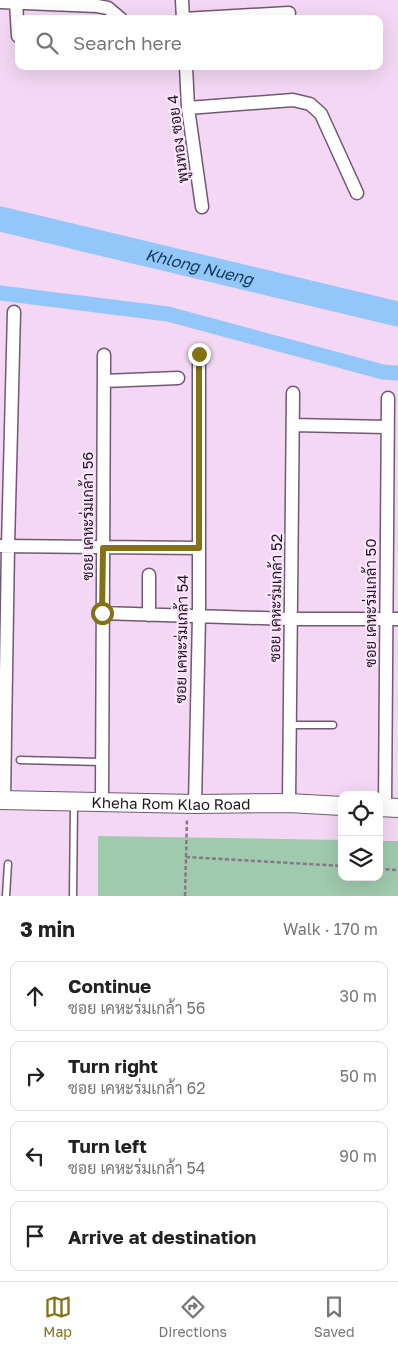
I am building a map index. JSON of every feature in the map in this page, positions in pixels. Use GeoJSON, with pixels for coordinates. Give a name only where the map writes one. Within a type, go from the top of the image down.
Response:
{"type":"FeatureCollection","features":[{"type":"Feature","properties":{"kind":"street"},"geometry":{"type":"LineString","coordinates":[[182,0],[183,15]]}},
{"type":"Feature","properties":{"kind":"street"},"geometry":{"type":"LineString","coordinates":[[0,2],[97,6],[108,8],[116,15]]}},
{"type":"Feature","properties":{"kind":"street"},"geometry":{"type":"LineString","coordinates":[[16,2],[17,15]]}},
{"type":"Feature","properties":{"kind":"street"},"geometry":{"type":"LineString","coordinates":[[254,15],[289,13]]}},
{"type":"Feature","properties":{"kind":"street","name":"พูนทอง ซอย 4"},"geometry":{"type":"LineString","coordinates":[[186,70],[188,108],[202,207]]}},
{"type":"Feature","properties":{"kind":"street"},"geometry":{"type":"LineString","coordinates":[[188,108],[293,100],[310,104],[321,114],[357,193]]}},
{"type":"Feature","properties":{"kind":"street"},"geometry":{"type":"LineString","coordinates":[[2,800],[4,546],[14,349],[14,312]]}},
{"type":"Feature","properties":{"kind":"street"},"geometry":{"type":"LineString","coordinates":[[0,350],[14,349]]}},
{"type":"Feature","properties":{"kind":"street","name":"ซอย เคหะร่มเกล้า 54"},"geometry":{"type":"LineString","coordinates":[[191,804],[199,616],[199,354]]}},
{"type":"Feature","properties":{"kind":"street","name":"ซอย เคหะร่มเกล้า 56"},"geometry":{"type":"LineString","coordinates":[[102,802],[104,355]]}},
{"type":"Feature","properties":{"kind":"street"},"geometry":{"type":"LineString","coordinates":[[104,381],[178,378]]}},
{"type":"Feature","properties":{"kind":"street","name":"ซอย เคหะร่มเกล้า 52"},"geometry":{"type":"LineString","coordinates":[[289,803],[293,393]]}},
{"type":"Feature","properties":{"kind":"street","name":"ซอย เคหะร่มเกล้า 50"},"geometry":{"type":"LineString","coordinates":[[387,807],[392,619],[387,427],[388,398]]}},
{"type":"Feature","properties":{"kind":"street"},"geometry":{"type":"LineString","coordinates":[[293,425],[387,427]]}},
{"type":"Feature","properties":{"kind":"street"},"geometry":{"type":"LineString","coordinates":[[4,546],[199,548]]}},
{"type":"Feature","properties":{"kind":"street"},"geometry":{"type":"LineString","coordinates":[[149,575],[149,615]]}},
{"type":"Feature","properties":{"kind":"street"},"geometry":{"type":"LineString","coordinates":[[102,613],[291,619],[392,619]]}},
{"type":"Feature","properties":{"kind":"street","name":"Kheha Rom Klao Road"},"geometry":{"type":"LineString","coordinates":[[2,800],[191,804],[289,803],[338,806]]}},
{"type":"Feature","properties":{"kind":"lane"},"geometry":{"type":"LineString","coordinates":[[290,726],[333,725]]}},
{"type":"Feature","properties":{"kind":"lane"},"geometry":{"type":"LineString","coordinates":[[20,760],[101,762]]}},
{"type":"Feature","properties":{"kind":"lane"},"geometry":{"type":"LineString","coordinates":[[73,896],[74,802]]}},
{"type":"Feature","properties":{"kind":"lane"},"geometry":{"type":"LineString","coordinates":[[6,896],[8,864]]}},
{"type":"Feature","properties":{"kind":"path"},"geometry":{"type":"LineString","coordinates":[[185,896],[186,857],[191,804]]}},
{"type":"Feature","properties":{"kind":"path"},"geometry":{"type":"LineString","coordinates":[[186,857],[338,866]]}},
{"type":"Feature","properties":{"kind":"path"},"geometry":{"type":"LineString","coordinates":[[383,869],[398,870]]}},
{"type":"Feature","properties":{"kind":"green space"},"geometry":{"type":"Polygon","coordinates":[[[98,836],[338,840],[338,881],[383,881],[383,841],[398,841],[398,896],[98,896],[98,836]]]}},
{"type":"Feature","properties":{"kind":"waterway","name":"Khlong Nueng"},"geometry":{"type":"LineString","coordinates":[[0,219],[398,314]]}},
{"type":"Feature","properties":{"kind":"waterway"},"geometry":{"type":"LineString","coordinates":[[0,293],[168,314],[383,372],[398,373]]}},
{"type":"Feature","properties":{"kind":"route"},"geometry":{"type":"LineString","coordinates":[[102,613],[103,548],[199,548],[199,354]]}}]}
